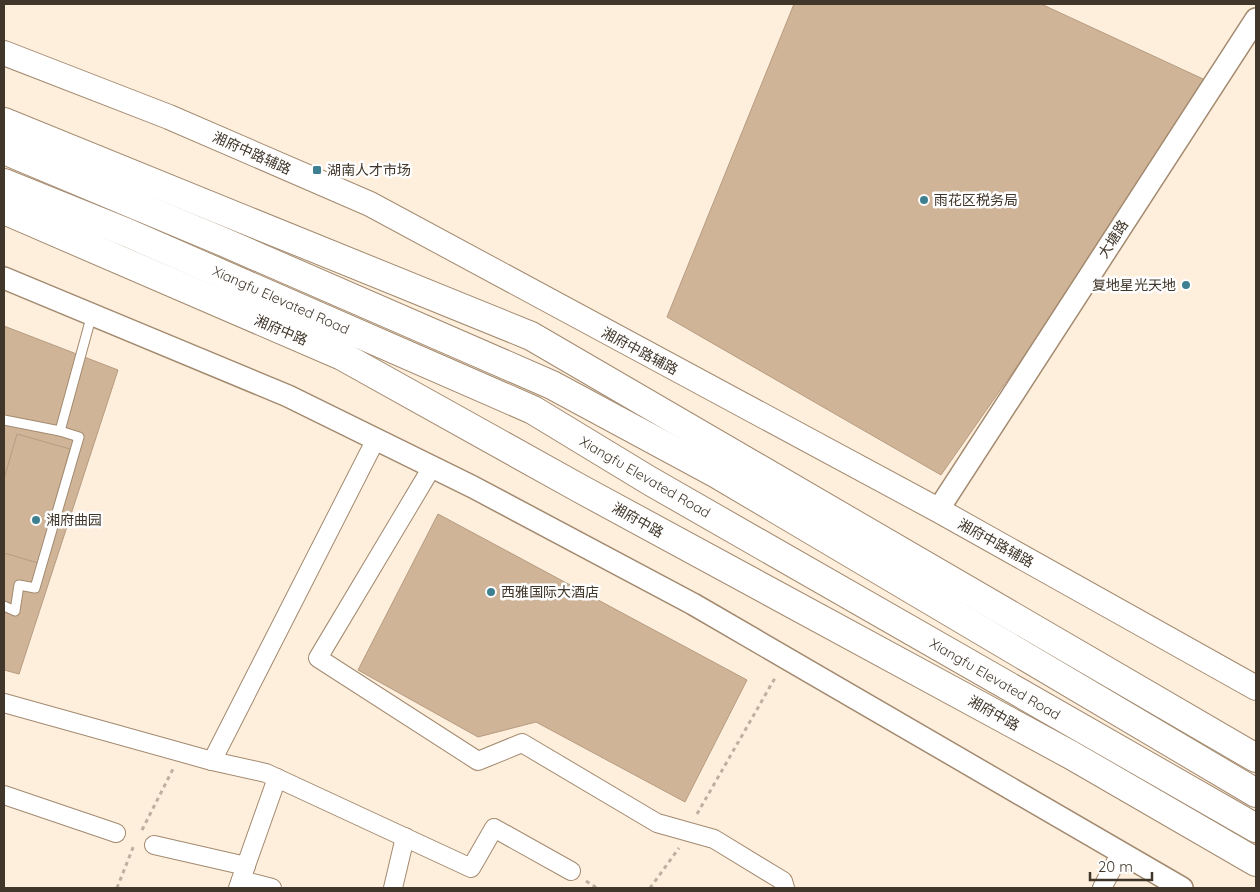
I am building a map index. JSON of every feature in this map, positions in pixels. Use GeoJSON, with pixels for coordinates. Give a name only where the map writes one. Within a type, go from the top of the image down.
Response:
{"type":"FeatureCollection","features":[{"type":"Feature","properties":{"kind":"main road","name":"湘府中路辅路"},"geometry":{"type":"LineString","coordinates":[[4,53],[169,117],[370,204],[938,510],[1256,688]]}},
{"type":"Feature","properties":{"kind":"main road"},"geometry":{"type":"LineString","coordinates":[[4,122],[531,336],[1256,758]]}},
{"type":"Feature","properties":{"kind":"main road"},"geometry":{"type":"LineString","coordinates":[[4,150],[219,240],[552,385],[717,474],[1256,793]]}},
{"type":"Feature","properties":{"kind":"main road","name":"Xiangfu Elevated Road"},"geometry":{"type":"LineString","coordinates":[[4,183],[128,233],[532,410],[650,481],[1256,828]]}},
{"type":"Feature","properties":{"kind":"main road","name":"湘府中路"},"geometry":{"type":"LineString","coordinates":[[4,210],[342,356],[579,488],[1071,755],[1256,862]]}},
{"type":"Feature","properties":{"kind":"street","name":"大塘路"},"geometry":{"type":"LineString","coordinates":[[938,510],[1256,19]]}},
{"type":"Feature","properties":{"kind":"street"},"geometry":{"type":"LineString","coordinates":[[4,278],[288,396],[432,467],[693,604],[1120,854],[1182,888]]}},
{"type":"Feature","properties":{"kind":"street"},"geometry":{"type":"LineString","coordinates":[[212,761],[376,439]]}},
{"type":"Feature","properties":{"kind":"street"},"geometry":{"type":"LineString","coordinates":[[432,467],[318,658],[478,761],[522,743],[657,823],[714,840],[783,881],[785,888]]}},
{"type":"Feature","properties":{"kind":"street"},"geometry":{"type":"LineString","coordinates":[[4,703],[181,753],[266,773],[471,868],[494,828],[571,871]]}},
{"type":"Feature","properties":{"kind":"street"},"geometry":{"type":"LineString","coordinates":[[242,878],[277,778]]}},
{"type":"Feature","properties":{"kind":"street"},"geometry":{"type":"LineString","coordinates":[[4,795],[116,833]]}},
{"type":"Feature","properties":{"kind":"street"},"geometry":{"type":"LineString","coordinates":[[393,888],[405,837]]}},
{"type":"Feature","properties":{"kind":"street"},"geometry":{"type":"LineString","coordinates":[[147,839],[242,878],[272,888]]}},
{"type":"Feature","properties":{"kind":"street"},"geometry":{"type":"LineString","coordinates":[[1102,888],[1120,854]]}},
{"type":"Feature","properties":{"kind":"lane"},"geometry":{"type":"LineString","coordinates":[[60,431],[92,314]]}},
{"type":"Feature","properties":{"kind":"lane"},"geometry":{"type":"LineString","coordinates":[[4,420],[60,431],[78,437],[35,588],[19,585],[15,611],[4,606]]}},
{"type":"Feature","properties":{"kind":"path"},"geometry":{"type":"LineString","coordinates":[[650,888],[677,852],[775,678]]}},
{"type":"Feature","properties":{"kind":"path"},"geometry":{"type":"LineString","coordinates":[[147,839],[181,753]]}},
{"type":"Feature","properties":{"kind":"path"},"geometry":{"type":"LineString","coordinates":[[117,888],[136,842]]}},
{"type":"Feature","properties":{"kind":"building","name":"雨花区税务局"},"geometry":{"type":"Polygon","coordinates":[[[794,4],[1041,4],[1214,84],[941,475],[667,317],[794,4]]]}},
{"type":"Feature","properties":{"kind":"building","name":"湘府曲园"},"geometry":{"type":"Polygon","coordinates":[[[4,326],[118,370],[19,674],[4,670],[4,326]]]}},
{"type":"Feature","properties":{"kind":"building"},"geometry":{"type":"Polygon","coordinates":[[[17,434],[70,449],[38,563],[4,553],[4,479],[17,434]]]}},
{"type":"Feature","properties":{"kind":"building","name":"西雅国际大酒店"},"geometry":{"type":"Polygon","coordinates":[[[438,514],[747,680],[685,802],[536,722],[478,737],[358,670],[438,514]]]}},
{"type":"Feature","properties":{"kind":"place","name":"湖南人才市场"},"geometry":{"type":"Point","coordinates":[317,170]}},
{"type":"Feature","properties":{"kind":"place","name":"雨花区税务局"},"geometry":{"type":"Point","coordinates":[924,200]}},
{"type":"Feature","properties":{"kind":"place","name":"复地星光天地"},"geometry":{"type":"Point","coordinates":[1186,285]}},
{"type":"Feature","properties":{"kind":"place","name":"湘府曲园"},"geometry":{"type":"Point","coordinates":[36,520]}},
{"type":"Feature","properties":{"kind":"place","name":"西雅国际大酒店"},"geometry":{"type":"Point","coordinates":[491,592]}}]}
